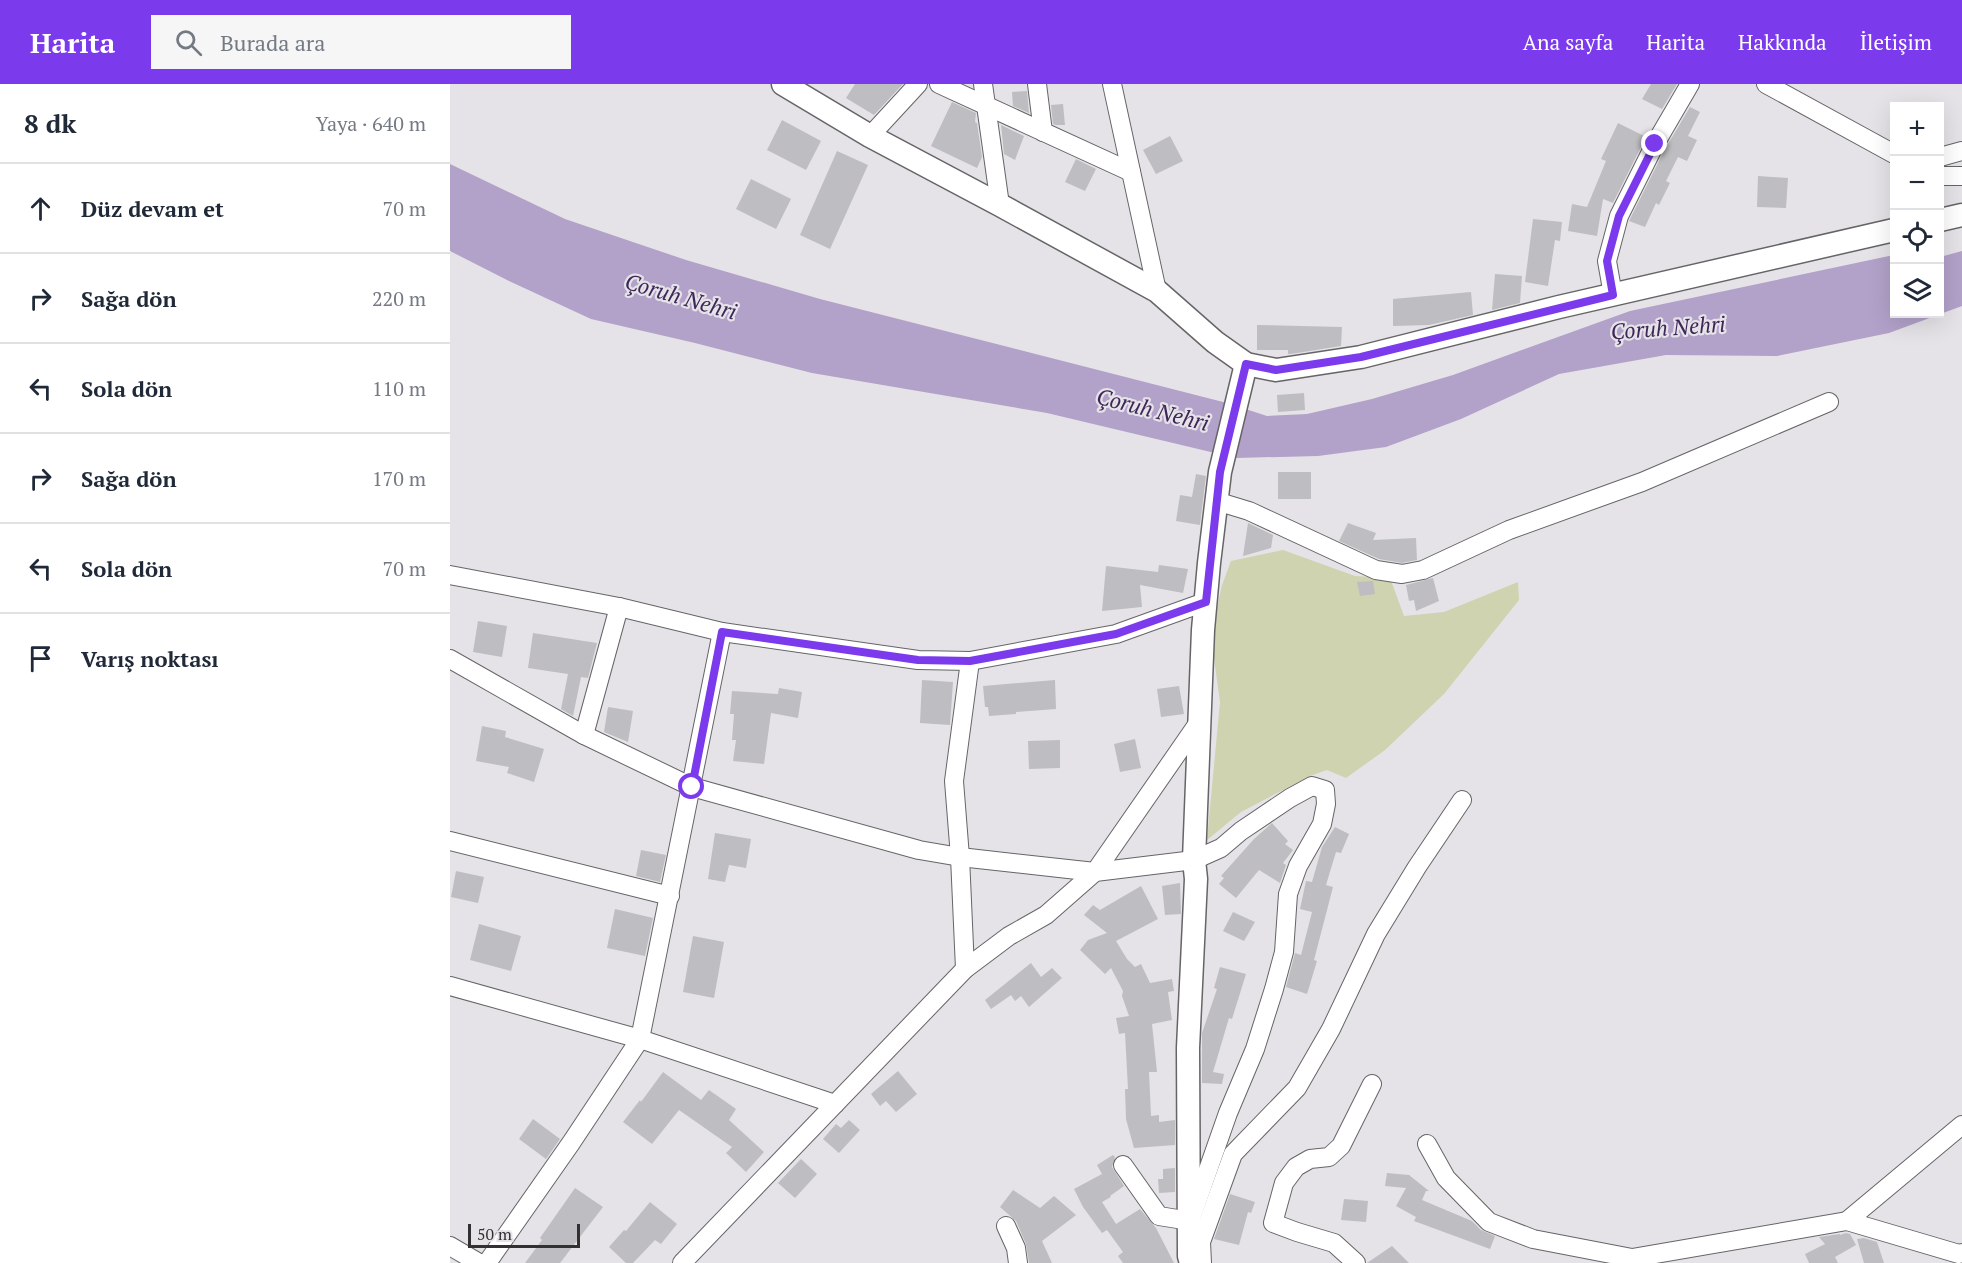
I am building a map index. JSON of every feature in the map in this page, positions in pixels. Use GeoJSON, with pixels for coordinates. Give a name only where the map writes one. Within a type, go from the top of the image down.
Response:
{"type":"FeatureCollection","features":[{"type":"Feature","properties":{"kind":"main road"},"geometry":{"type":"LineString","coordinates":[[783,84],[870,136],[1157,291],[1215,342],[1246,364],[1276,370],[1361,357],[1613,295],[1890,231]]}},
{"type":"Feature","properties":{"kind":"main road"},"geometry":{"type":"LineString","coordinates":[[1944,219],[1962,215]]}},
{"type":"Feature","properties":{"kind":"main road"},"geometry":{"type":"LineString","coordinates":[[1191,1263],[1189,1256],[1188,1048],[1196,879],[1194,860],[1199,722],[1206,602],[1220,472],[1246,364]]}},
{"type":"Feature","properties":{"kind":"street"},"geometry":{"type":"LineString","coordinates":[[870,136],[918,84]]}},
{"type":"Feature","properties":{"kind":"street"},"geometry":{"type":"LineString","coordinates":[[939,84],[1131,172]]}},
{"type":"Feature","properties":{"kind":"street"},"geometry":{"type":"LineString","coordinates":[[983,84],[1000,205]]}},
{"type":"Feature","properties":{"kind":"street"},"geometry":{"type":"LineString","coordinates":[[1037,84],[1043,132]]}},
{"type":"Feature","properties":{"kind":"street"},"geometry":{"type":"LineString","coordinates":[[1112,84],[1157,291]]}},
{"type":"Feature","properties":{"kind":"street"},"geometry":{"type":"LineString","coordinates":[[1613,295],[1607,261],[1619,216],[1655,144],[1690,84]]}},
{"type":"Feature","properties":{"kind":"street"},"geometry":{"type":"LineString","coordinates":[[1766,84],[1890,152]]}},
{"type":"Feature","properties":{"kind":"street"},"geometry":{"type":"LineString","coordinates":[[1944,156],[1962,151]]}},
{"type":"Feature","properties":{"kind":"street"},"geometry":{"type":"LineString","coordinates":[[1944,176],[1962,176]]}},
{"type":"Feature","properties":{"kind":"street"},"geometry":{"type":"LineString","coordinates":[[1216,501],[1249,511],[1377,570],[1389,573],[1413,573],[1509,531],[1642,482],[1829,402]]}},
{"type":"Feature","properties":{"kind":"street"},"geometry":{"type":"LineString","coordinates":[[450,575],[619,608],[722,632],[918,660],[970,661],[1116,634],[1206,602]]}},
{"type":"Feature","properties":{"kind":"street"},"geometry":{"type":"LineString","coordinates":[[584,735],[619,608]]}},
{"type":"Feature","properties":{"kind":"street"},"geometry":{"type":"LineString","coordinates":[[487,1263],[640,1039],[722,632]]}},
{"type":"Feature","properties":{"kind":"street"},"geometry":{"type":"LineString","coordinates":[[450,659],[584,735],[692,787],[919,850],[960,857],[1095,872],[1194,860],[1221,848],[1241,831],[1312,786],[1325,790],[1326,804],[1322,825],[1298,866],[1288,894],[1284,952],[1274,989],[1255,1049],[1228,1113],[1190,1221],[1159,1216],[1123,1166]]}},
{"type":"Feature","properties":{"kind":"street"},"geometry":{"type":"LineString","coordinates":[[965,969],[954,781],[970,661]]}},
{"type":"Feature","properties":{"kind":"street"},"geometry":{"type":"LineString","coordinates":[[682,1263],[965,969],[1009,936],[1046,915],[1095,872],[1199,722]]}},
{"type":"Feature","properties":{"kind":"street"},"geometry":{"type":"LineString","coordinates":[[1202,1263],[1201,1242],[1233,1154],[1297,1088],[1331,1029],[1376,933],[1462,800]]}},
{"type":"Feature","properties":{"kind":"street"},"geometry":{"type":"LineString","coordinates":[[450,841],[670,896]]}},
{"type":"Feature","properties":{"kind":"street"},"geometry":{"type":"LineString","coordinates":[[450,986],[640,1039],[835,1104]]}},
{"type":"Feature","properties":{"kind":"street"},"geometry":{"type":"LineString","coordinates":[[1356,1263],[1334,1243],[1273,1222],[1284,1183],[1296,1167],[1310,1159],[1329,1157],[1341,1146],[1372,1084]]}},
{"type":"Feature","properties":{"kind":"street"},"geometry":{"type":"LineString","coordinates":[[1847,1221],[1962,1125]]}},
{"type":"Feature","properties":{"kind":"street"},"geometry":{"type":"LineString","coordinates":[[1427,1144],[1446,1178],[1488,1222],[1533,1239],[1629,1260],[1847,1221],[1961,1257]]}},
{"type":"Feature","properties":{"kind":"street"},"geometry":{"type":"LineString","coordinates":[[1006,1226],[1016,1248],[1018,1263]]}},
{"type":"Feature","properties":{"kind":"street"},"geometry":{"type":"LineString","coordinates":[[450,1246],[479,1263]]}},
{"type":"Feature","properties":{"kind":"green space"},"geometry":{"type":"Polygon","coordinates":[[[1283,550],[1355,576],[1390,578],[1404,616],[1444,612],[1518,582],[1519,600],[1444,694],[1385,750],[1346,778],[1327,770],[1310,776],[1241,812],[1207,840],[1220,702],[1211,637],[1222,585],[1231,561],[1283,550]]]}},
{"type":"Feature","properties":{"kind":"water","name":"Çoruh Nehri"},"geometry":{"type":"Polygon","coordinates":[[[450,164],[565,219],[686,260],[820,299],[1227,403],[1267,416],[1307,414],[1372,399],[1453,375],[1630,311],[1889,256],[1890,318],[1930,318],[1889,333],[1777,356],[1666,355],[1559,374],[1461,419],[1386,447],[1318,456],[1236,458],[1047,413],[812,373],[591,319],[450,251],[450,164]]]}},
{"type":"Feature","properties":{"kind":"water"},"geometry":{"type":"Polygon","coordinates":[[[1962,251],[1962,306],[1944,313],[1944,256],[1962,251]]]}},
{"type":"Feature","properties":{"kind":"building"},"geometry":{"type":"Polygon","coordinates":[[[855,84],[903,84],[874,115],[846,98],[855,84]]]}},
{"type":"Feature","properties":{"kind":"building"},"geometry":{"type":"Polygon","coordinates":[[[1651,84],[1677,84],[1662,109],[1642,99],[1651,84]]]}},
{"type":"Feature","properties":{"kind":"building"},"geometry":{"type":"Polygon","coordinates":[[[1027,91],[1029,113],[1013,106],[1012,92],[1027,91]]]}},
{"type":"Feature","properties":{"kind":"building"},"geometry":{"type":"Polygon","coordinates":[[[952,102],[976,113],[975,122],[982,157],[977,168],[931,146],[952,102]]]}},
{"type":"Feature","properties":{"kind":"building"},"geometry":{"type":"Polygon","coordinates":[[[1063,104],[1065,125],[1053,124],[1051,105],[1063,104]]]}},
{"type":"Feature","properties":{"kind":"building"},"geometry":{"type":"Polygon","coordinates":[[[1690,107],[1700,112],[1688,136],[1697,140],[1687,161],[1678,157],[1666,181],[1670,183],[1659,205],[1656,203],[1645,227],[1629,221],[1665,149],[1690,107]]]}},
{"type":"Feature","properties":{"kind":"building"},"geometry":{"type":"Polygon","coordinates":[[[782,120],[821,141],[806,170],[767,150],[782,120]]]}},
{"type":"Feature","properties":{"kind":"building"},"geometry":{"type":"Polygon","coordinates":[[[1618,123],[1646,137],[1613,203],[1603,199],[1597,236],[1568,231],[1572,204],[1587,207],[1606,161],[1601,159],[1618,123]]]}},
{"type":"Feature","properties":{"kind":"building"},"geometry":{"type":"Polygon","coordinates":[[[1001,125],[1024,136],[1015,160],[1004,154],[1001,125]]]}},
{"type":"Feature","properties":{"kind":"building"},"geometry":{"type":"Polygon","coordinates":[[[1170,136],[1183,161],[1156,174],[1143,150],[1170,136]]]}},
{"type":"Feature","properties":{"kind":"building"},"geometry":{"type":"Polygon","coordinates":[[[837,151],[868,165],[830,249],[800,235],[837,151]]]}},
{"type":"Feature","properties":{"kind":"building"},"geometry":{"type":"Polygon","coordinates":[[[1076,159],[1096,169],[1085,191],[1065,182],[1076,159]]]}},
{"type":"Feature","properties":{"kind":"building"},"geometry":{"type":"Polygon","coordinates":[[[1758,176],[1788,178],[1786,208],[1757,207],[1758,176]]]}},
{"type":"Feature","properties":{"kind":"building"},"geometry":{"type":"Polygon","coordinates":[[[751,179],[791,199],[776,229],[736,209],[751,179]]]}},
{"type":"Feature","properties":{"kind":"building"},"geometry":{"type":"Polygon","coordinates":[[[1533,219],[1562,222],[1560,241],[1555,240],[1548,286],[1525,282],[1533,219]]]}},
{"type":"Feature","properties":{"kind":"building"},"geometry":{"type":"Polygon","coordinates":[[[1495,274],[1522,276],[1520,303],[1492,310],[1495,274]]]}},
{"type":"Feature","properties":{"kind":"building"},"geometry":{"type":"Polygon","coordinates":[[[1471,292],[1473,315],[1429,325],[1393,326],[1393,299],[1471,292]]]}},
{"type":"Feature","properties":{"kind":"building"},"geometry":{"type":"Polygon","coordinates":[[[1257,325],[1342,327],[1341,346],[1291,354],[1288,354],[1288,350],[1257,350],[1257,325]]]}},
{"type":"Feature","properties":{"kind":"building"},"geometry":{"type":"Polygon","coordinates":[[[1304,393],[1305,410],[1278,412],[1277,395],[1304,393]]]}},
{"type":"Feature","properties":{"kind":"building"},"geometry":{"type":"Polygon","coordinates":[[[1278,472],[1311,472],[1311,499],[1278,499],[1278,472]]]}},
{"type":"Feature","properties":{"kind":"building"},"geometry":{"type":"Polygon","coordinates":[[[1196,474],[1206,476],[1200,525],[1176,521],[1180,495],[1192,497],[1196,474]]]}},
{"type":"Feature","properties":{"kind":"building"},"geometry":{"type":"Polygon","coordinates":[[[1248,523],[1273,535],[1271,548],[1243,556],[1248,523]]]}},
{"type":"Feature","properties":{"kind":"building"},"geometry":{"type":"Polygon","coordinates":[[[1348,523],[1376,533],[1373,540],[1416,538],[1417,560],[1402,563],[1379,559],[1339,541],[1348,523]]]}},
{"type":"Feature","properties":{"kind":"building"},"geometry":{"type":"Polygon","coordinates":[[[1159,565],[1188,569],[1183,593],[1140,585],[1142,607],[1102,611],[1106,566],[1158,572],[1159,565]]]}},
{"type":"Feature","properties":{"kind":"building"},"geometry":{"type":"Polygon","coordinates":[[[1433,578],[1439,601],[1416,611],[1414,600],[1409,601],[1406,585],[1433,578]]]}},
{"type":"Feature","properties":{"kind":"building"},"geometry":{"type":"Polygon","coordinates":[[[1373,581],[1375,594],[1360,596],[1357,582],[1373,581]]]}},
{"type":"Feature","properties":{"kind":"building"},"geometry":{"type":"Polygon","coordinates":[[[478,621],[507,626],[502,657],[473,652],[478,621]]]}},
{"type":"Feature","properties":{"kind":"building"},"geometry":{"type":"Polygon","coordinates":[[[533,633],[597,643],[588,678],[581,677],[573,716],[561,709],[568,674],[528,668],[533,633]]]}},
{"type":"Feature","properties":{"kind":"building"},"geometry":{"type":"Polygon","coordinates":[[[922,680],[953,682],[950,725],[920,723],[922,680]]]}},
{"type":"Feature","properties":{"kind":"building"},"geometry":{"type":"Polygon","coordinates":[[[1055,680],[1056,709],[989,716],[988,707],[985,707],[983,686],[1055,680]]]}},
{"type":"Feature","properties":{"kind":"building"},"geometry":{"type":"Polygon","coordinates":[[[1179,686],[1184,714],[1161,717],[1157,689],[1179,686]]]}},
{"type":"Feature","properties":{"kind":"building"},"geometry":{"type":"Polygon","coordinates":[[[779,688],[802,692],[798,718],[771,713],[764,764],[733,761],[736,740],[732,740],[734,714],[730,714],[732,691],[778,694],[779,688]]]}},
{"type":"Feature","properties":{"kind":"building"},"geometry":{"type":"Polygon","coordinates":[[[608,707],[633,711],[628,742],[604,732],[608,707]]]}},
{"type":"Feature","properties":{"kind":"building"},"geometry":{"type":"Polygon","coordinates":[[[482,726],[506,731],[505,737],[544,749],[534,782],[507,773],[509,767],[476,761],[482,726]]]}},
{"type":"Feature","properties":{"kind":"building"},"geometry":{"type":"Polygon","coordinates":[[[1135,739],[1141,768],[1120,772],[1114,744],[1135,739]]]}},
{"type":"Feature","properties":{"kind":"building"},"geometry":{"type":"Polygon","coordinates":[[[1060,740],[1060,768],[1029,769],[1028,741],[1060,740]]]}},
{"type":"Feature","properties":{"kind":"building"},"geometry":{"type":"Polygon","coordinates":[[[1272,823],[1288,841],[1285,844],[1293,850],[1283,863],[1286,865],[1280,883],[1259,870],[1236,898],[1219,884],[1224,878],[1221,876],[1254,839],[1272,823]]]}},
{"type":"Feature","properties":{"kind":"building"},"geometry":{"type":"Polygon","coordinates":[[[1335,827],[1349,834],[1341,853],[1336,852],[1326,885],[1333,887],[1314,960],[1317,961],[1307,994],[1286,987],[1295,953],[1301,955],[1312,912],[1300,909],[1306,881],[1312,882],[1322,847],[1335,827]]]}},
{"type":"Feature","properties":{"kind":"building"},"geometry":{"type":"Polygon","coordinates":[[[715,833],[751,839],[746,868],[729,865],[725,882],[708,879],[715,833]]]}},
{"type":"Feature","properties":{"kind":"building"},"geometry":{"type":"Polygon","coordinates":[[[641,850],[666,855],[660,882],[636,876],[641,850]]]}},
{"type":"Feature","properties":{"kind":"building"},"geometry":{"type":"Polygon","coordinates":[[[456,871],[484,877],[478,903],[451,897],[456,871]]]}},
{"type":"Feature","properties":{"kind":"building"},"geometry":{"type":"Polygon","coordinates":[[[1180,883],[1181,914],[1165,915],[1162,886],[1180,883]]]}},
{"type":"Feature","properties":{"kind":"building"},"geometry":{"type":"Polygon","coordinates":[[[1141,886],[1158,919],[1116,941],[1135,967],[1141,964],[1150,983],[1172,979],[1174,991],[1168,992],[1172,1020],[1152,1024],[1157,1072],[1149,1072],[1151,1116],[1159,1115],[1159,1122],[1175,1120],[1175,1145],[1134,1148],[1126,1119],[1125,1089],[1128,1089],[1125,1033],[1119,1034],[1116,1018],[1129,1016],[1122,996],[1123,991],[1111,968],[1105,974],[1080,950],[1088,940],[1107,933],[1084,915],[1093,905],[1100,910],[1141,886]]]}},
{"type":"Feature","properties":{"kind":"building"},"geometry":{"type":"Polygon","coordinates":[[[615,909],[653,918],[645,956],[607,948],[615,909]]]}},
{"type":"Feature","properties":{"kind":"building"},"geometry":{"type":"Polygon","coordinates":[[[1233,912],[1255,922],[1244,941],[1223,931],[1233,912]]]}},
{"type":"Feature","properties":{"kind":"building"},"geometry":{"type":"Polygon","coordinates":[[[479,924],[521,936],[511,971],[470,960],[479,924]]]}},
{"type":"Feature","properties":{"kind":"building"},"geometry":{"type":"Polygon","coordinates":[[[693,936],[724,942],[714,998],[683,992],[693,936]]]}},
{"type":"Feature","properties":{"kind":"building"},"geometry":{"type":"Polygon","coordinates":[[[1031,963],[1041,977],[1052,968],[1062,978],[1029,1007],[1021,996],[1015,1001],[1011,995],[991,1009],[985,1000],[1031,963]]]}},
{"type":"Feature","properties":{"kind":"building"},"geometry":{"type":"Polygon","coordinates":[[[1220,967],[1246,974],[1232,1019],[1229,1018],[1213,1072],[1224,1074],[1222,1084],[1202,1083],[1202,1033],[1217,989],[1214,988],[1220,967]]]}},
{"type":"Feature","properties":{"kind":"building"},"geometry":{"type":"Polygon","coordinates":[[[898,1071],[917,1094],[896,1112],[886,1101],[880,1106],[871,1094],[898,1071]]]}},
{"type":"Feature","properties":{"kind":"building"},"geometry":{"type":"Polygon","coordinates":[[[663,1072],[701,1100],[709,1090],[736,1109],[729,1120],[764,1152],[746,1172],[726,1153],[732,1147],[679,1110],[652,1144],[623,1122],[663,1072]]]}},
{"type":"Feature","properties":{"kind":"building"},"geometry":{"type":"Polygon","coordinates":[[[533,1119],[560,1139],[546,1159],[519,1139],[533,1119]]]}},
{"type":"Feature","properties":{"kind":"building"},"geometry":{"type":"Polygon","coordinates":[[[849,1120],[860,1130],[839,1153],[823,1139],[836,1124],[841,1128],[849,1120]]]}},
{"type":"Feature","properties":{"kind":"building"},"geometry":{"type":"Polygon","coordinates":[[[1113,1155],[1115,1157],[1112,1167],[1124,1186],[1102,1202],[1116,1224],[1140,1209],[1156,1228],[1174,1263],[1123,1263],[1118,1256],[1123,1252],[1107,1230],[1102,1233],[1083,1207],[1074,1189],[1102,1174],[1097,1165],[1113,1155]]]}},
{"type":"Feature","properties":{"kind":"building"},"geometry":{"type":"Polygon","coordinates":[[[801,1159],[817,1174],[795,1198],[778,1183],[801,1159]]]}},
{"type":"Feature","properties":{"kind":"building"},"geometry":{"type":"Polygon","coordinates":[[[1175,1168],[1175,1192],[1159,1193],[1158,1179],[1163,1179],[1163,1169],[1175,1168]]]}},
{"type":"Feature","properties":{"kind":"building"},"geometry":{"type":"Polygon","coordinates":[[[1387,1173],[1409,1175],[1429,1191],[1426,1191],[1422,1200],[1472,1221],[1481,1230],[1495,1236],[1490,1249],[1414,1221],[1416,1217],[1396,1206],[1406,1188],[1385,1186],[1387,1173]]]}},
{"type":"Feature","properties":{"kind":"building"},"geometry":{"type":"Polygon","coordinates":[[[575,1188],[603,1207],[560,1263],[525,1263],[542,1240],[540,1238],[575,1188]]]}},
{"type":"Feature","properties":{"kind":"building"},"geometry":{"type":"Polygon","coordinates":[[[1013,1190],[1040,1208],[1054,1196],[1076,1215],[1042,1241],[1052,1263],[1029,1263],[1026,1244],[1016,1221],[1000,1207],[1013,1190]]]}},
{"type":"Feature","properties":{"kind":"building"},"geometry":{"type":"Polygon","coordinates":[[[1230,1194],[1255,1202],[1251,1213],[1248,1212],[1239,1245],[1214,1239],[1230,1194]]]}},
{"type":"Feature","properties":{"kind":"building"},"geometry":{"type":"Polygon","coordinates":[[[1344,1199],[1368,1201],[1366,1222],[1341,1220],[1344,1199]]]}},
{"type":"Feature","properties":{"kind":"building"},"geometry":{"type":"Polygon","coordinates":[[[650,1202],[677,1224],[661,1244],[655,1240],[633,1263],[626,1263],[609,1247],[650,1202]]]}},
{"type":"Feature","properties":{"kind":"building"},"geometry":{"type":"Polygon","coordinates":[[[1850,1234],[1856,1245],[1835,1257],[1838,1263],[1809,1263],[1805,1254],[1825,1244],[1819,1237],[1850,1234]]]}},
{"type":"Feature","properties":{"kind":"building"},"geometry":{"type":"Polygon","coordinates":[[[1864,1238],[1877,1242],[1884,1263],[1864,1263],[1857,1239],[1864,1238]]]}},
{"type":"Feature","properties":{"kind":"building"},"geometry":{"type":"Polygon","coordinates":[[[1392,1246],[1409,1263],[1367,1263],[1392,1246]]]}},
{"type":"Feature","properties":{"kind":"route"},"geometry":{"type":"LineString","coordinates":[[692,787],[722,632],[918,660],[970,661],[1116,634],[1206,602],[1220,472],[1246,364],[1276,370],[1361,357],[1613,295],[1607,261],[1619,216],[1655,144]]}}]}
